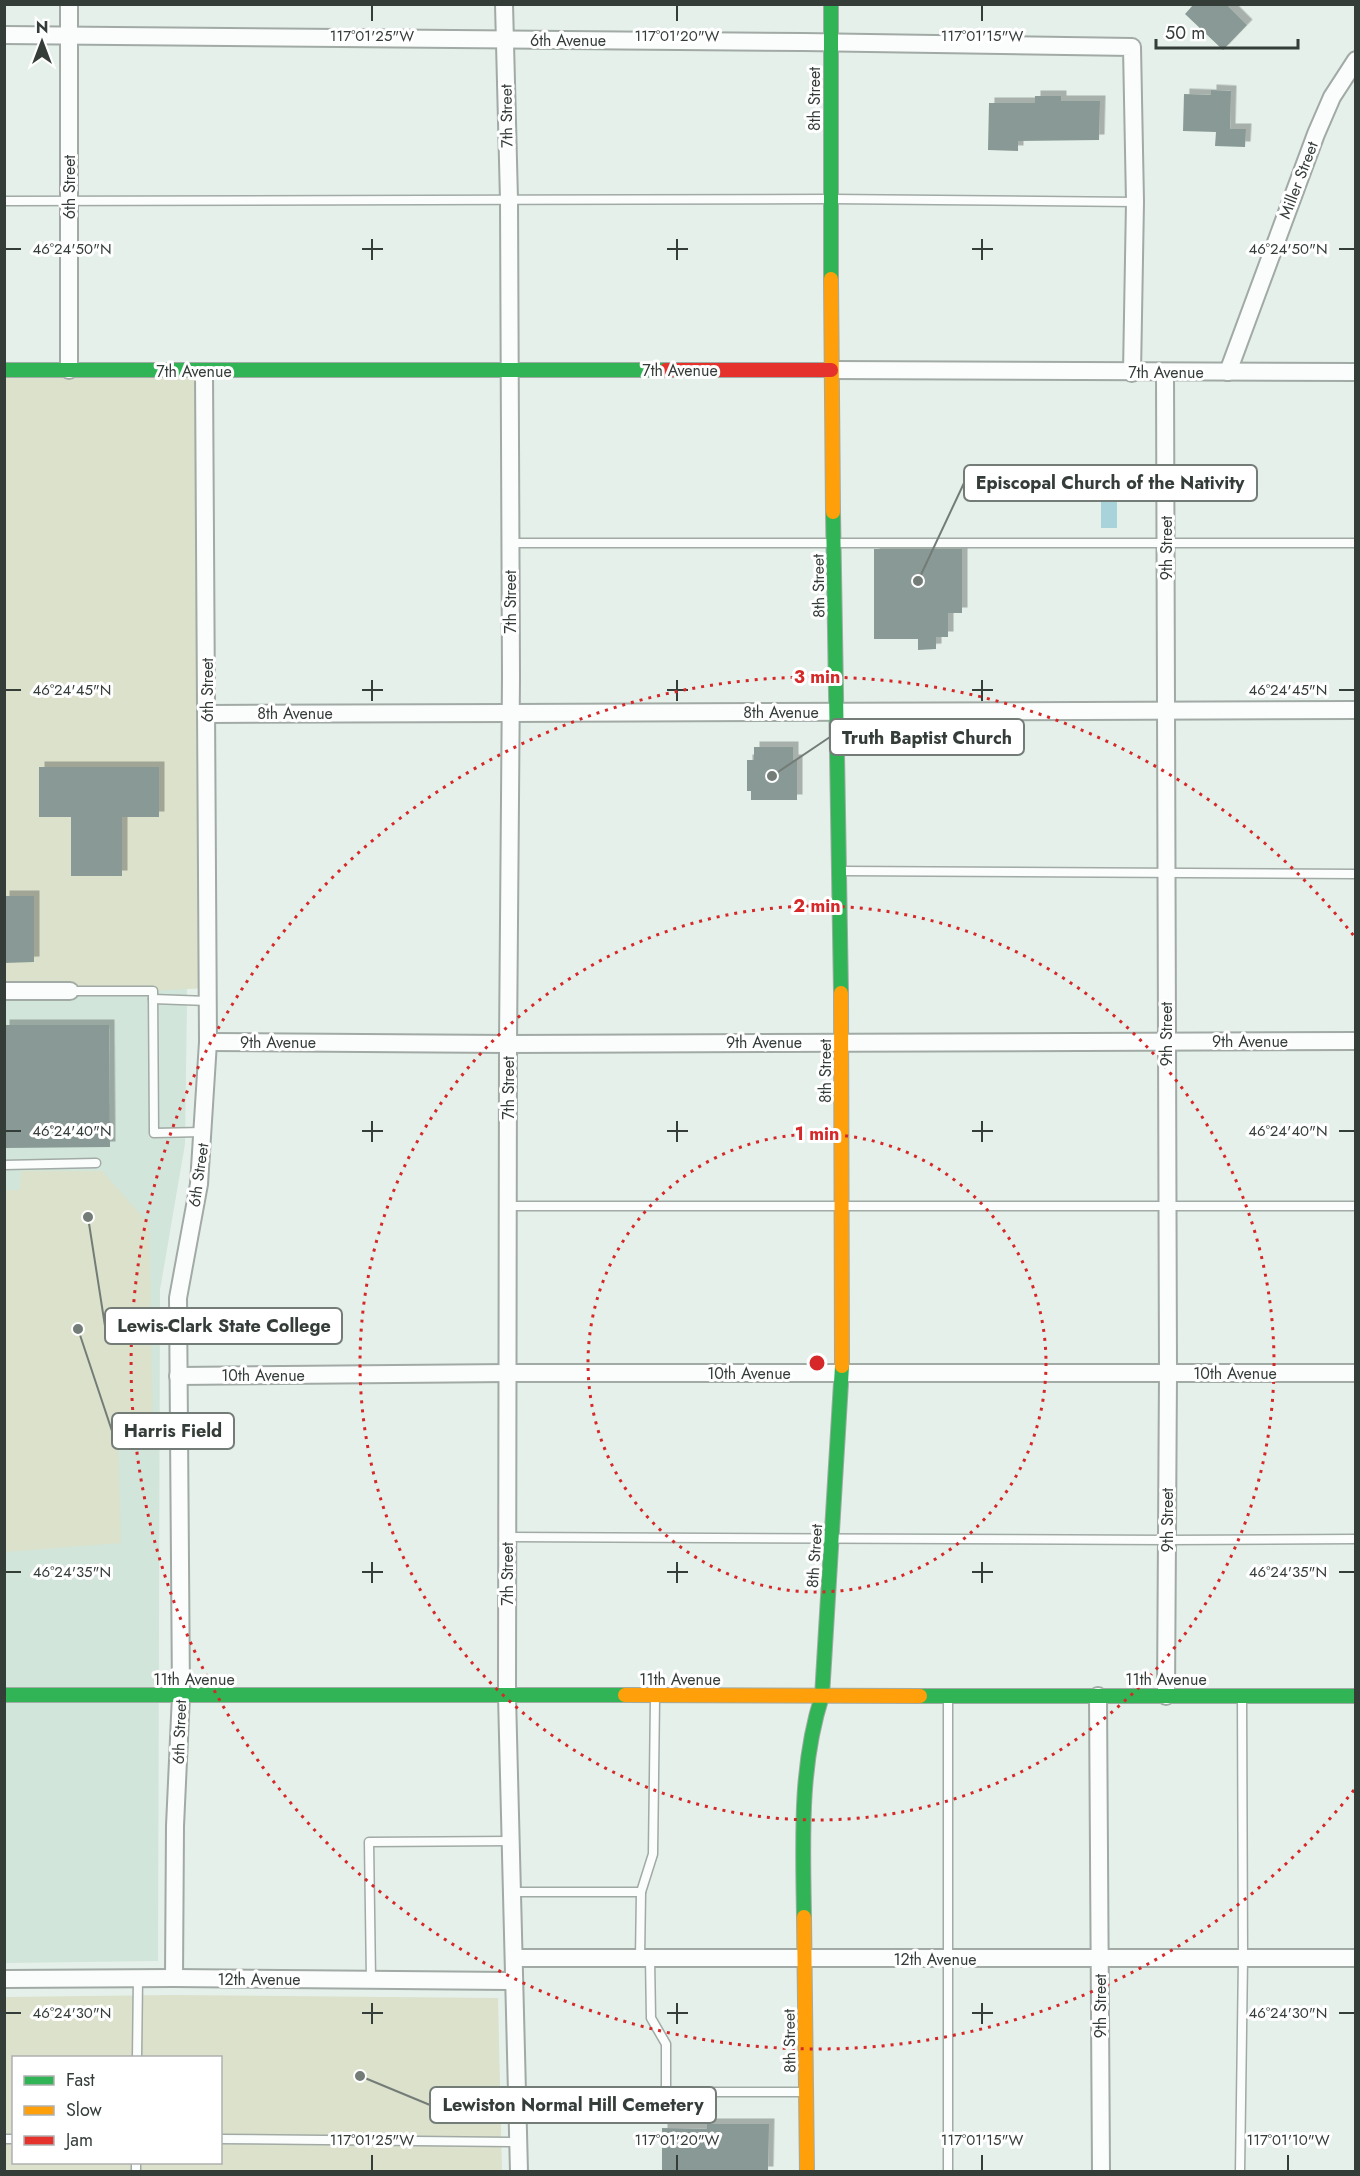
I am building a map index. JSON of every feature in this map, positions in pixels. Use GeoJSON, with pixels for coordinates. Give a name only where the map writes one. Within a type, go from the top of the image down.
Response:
{"type":"FeatureCollection","features":[{"type":"Feature","properties":{"kind":"main road","name":"8th Street"},"geometry":{"type":"LineString","coordinates":[[807,2172],[803,1807],[815,1718],[822,1696],[842,1373],[842,1042],[831,370],[831,4]]}},
{"type":"Feature","properties":{"kind":"main road","name":"7th Avenue"},"geometry":{"type":"LineString","coordinates":[[4,370],[204,372],[508,369],[831,370]]}},
{"type":"Feature","properties":{"kind":"main road","name":"11th Avenue"},"geometry":{"type":"LineString","coordinates":[[4,1695],[1356,1696]]}},
{"type":"Feature","properties":{"kind":"street","name":"6th Street"},"geometry":{"type":"LineString","coordinates":[[69,4],[69,370]]}},
{"type":"Feature","properties":{"kind":"street","name":"7th Street"},"geometry":{"type":"LineString","coordinates":[[504,4],[508,200],[511,712],[507,1696],[519,2172]]}},
{"type":"Feature","properties":{"kind":"street","name":"6th Avenue"},"geometry":{"type":"LineString","coordinates":[[4,35],[1132,47],[1135,202]]}},
{"type":"Feature","properties":{"kind":"street","name":"Miller Street"},"geometry":{"type":"LineString","coordinates":[[1228,372],[1316,134],[1332,97],[1356,60]]}},
{"type":"Feature","properties":{"kind":"street"},"geometry":{"type":"LineString","coordinates":[[1132,372],[1135,202]]}},
{"type":"Feature","properties":{"kind":"street","name":"7th Avenue"},"geometry":{"type":"LineString","coordinates":[[831,370],[1356,372]]}},
{"type":"Feature","properties":{"kind":"street","name":"6th Street"},"geometry":{"type":"LineString","coordinates":[[174,1978],[175,1826],[181,1695],[178,1299],[199,1184],[208,1042],[204,372]]}},
{"type":"Feature","properties":{"kind":"street","name":"9th Street"},"geometry":{"type":"LineString","coordinates":[[1165,372],[1168,1373],[1166,1696]]}},
{"type":"Feature","properties":{"kind":"street","name":"8th Avenue"},"geometry":{"type":"LineString","coordinates":[[207,714],[1356,710]]}},
{"type":"Feature","properties":{"kind":"street"},"geometry":{"type":"LineString","coordinates":[[4,991],[70,991]]}},
{"type":"Feature","properties":{"kind":"street","name":"9th Avenue"},"geometry":{"type":"LineString","coordinates":[[208,1042],[508,1044],[1356,1041]]}},
{"type":"Feature","properties":{"kind":"street","name":"10th Avenue"},"geometry":{"type":"LineString","coordinates":[[178,1376],[508,1373],[1356,1373]]}},
{"type":"Feature","properties":{"kind":"street","name":"9th Street"},"geometry":{"type":"LineString","coordinates":[[1098,1696],[1101,2172]]}},
{"type":"Feature","properties":{"kind":"street","name":"12th Avenue"},"geometry":{"type":"LineString","coordinates":[[515,1958],[1100,1960],[1356,1958]]}},
{"type":"Feature","properties":{"kind":"street","name":"12th Avenue"},"geometry":{"type":"LineString","coordinates":[[4,1979],[514,1981]]}},
{"type":"Feature","properties":{"kind":"lane"},"geometry":{"type":"LineString","coordinates":[[4,201],[1135,202]]}},
{"type":"Feature","properties":{"kind":"lane"},"geometry":{"type":"LineString","coordinates":[[510,543],[1356,543]]}},
{"type":"Feature","properties":{"kind":"lane"},"geometry":{"type":"LineString","coordinates":[[839,870],[1356,874]]}},
{"type":"Feature","properties":{"kind":"lane"},"geometry":{"type":"LineString","coordinates":[[70,991],[153,991],[154,1133],[203,1132]]}},
{"type":"Feature","properties":{"kind":"lane"},"geometry":{"type":"LineString","coordinates":[[153,999],[208,1001]]}},
{"type":"Feature","properties":{"kind":"lane"},"geometry":{"type":"LineString","coordinates":[[4,1165],[96,1163]]}},
{"type":"Feature","properties":{"kind":"lane"},"geometry":{"type":"LineString","coordinates":[[508,1206],[1356,1206]]}},
{"type":"Feature","properties":{"kind":"lane"},"geometry":{"type":"LineString","coordinates":[[507,1537],[1356,1539]]}},
{"type":"Feature","properties":{"kind":"lane"},"geometry":{"type":"LineString","coordinates":[[655,1696],[653,1854],[641,1892],[651,2018],[666,2044],[666,2092]]}},
{"type":"Feature","properties":{"kind":"lane"},"geometry":{"type":"LineString","coordinates":[[948,1696],[948,2172]]}},
{"type":"Feature","properties":{"kind":"lane"},"geometry":{"type":"LineString","coordinates":[[1240,2172],[1243,1959],[1242,1696]]}},
{"type":"Feature","properties":{"kind":"lane"},"geometry":{"type":"LineString","coordinates":[[371,1980],[369,1842],[511,1841]]}},
{"type":"Feature","properties":{"kind":"lane"},"geometry":{"type":"LineString","coordinates":[[513,1892],[641,1892]]}},
{"type":"Feature","properties":{"kind":"lane"},"geometry":{"type":"LineString","coordinates":[[137,2056],[138,1978]]}},
{"type":"Feature","properties":{"kind":"lane"},"geometry":{"type":"LineString","coordinates":[[517,2104],[648,2104],[666,2092],[806,2092]]}},
{"type":"Feature","properties":{"kind":"lane"},"geometry":{"type":"LineString","coordinates":[[222,2139],[518,2142]]}},
{"type":"Feature","properties":{"kind":"shaded area"},"geometry":{"type":"Polygon","coordinates":[[[4,371],[204,372],[208,988],[5,998],[4,371]]]}},
{"type":"Feature","properties":{"kind":"shaded area"},"geometry":{"type":"Polygon","coordinates":[[[4,389],[185,742],[187,1000],[185,1144],[160,1290],[158,1961],[5,1963],[4,389]]]}},
{"type":"Feature","properties":{"kind":"shaded area"},"geometry":{"type":"Polygon","coordinates":[[[21,1171],[102,1171],[149,1224],[153,1434],[118,1437],[121,1543],[5,1552],[4,1190],[20,1190],[21,1171]]]}},
{"type":"Feature","properties":{"kind":"shaded area"},"geometry":{"type":"Polygon","coordinates":[[[174,1995],[498,1998],[502,2171],[5,2171],[4,1997],[174,1995]]]}},
{"type":"Feature","properties":{"kind":"water"},"geometry":{"type":"Polygon","coordinates":[[[1101,498],[1117,498],[1117,528],[1101,528],[1101,498]]]}},
{"type":"Feature","properties":{"kind":"building"},"geometry":{"type":"Polygon","coordinates":[[[1194,4],[1226,4],[1247,25],[1223,50],[1185,14],[1194,4]]]}},
{"type":"Feature","properties":{"kind":"building"},"geometry":{"type":"Polygon","coordinates":[[[1211,90],[1231,91],[1230,129],[1246,129],[1245,147],[1215,146],[1216,132],[1183,131],[1184,94],[1211,95],[1211,90]]]}},
{"type":"Feature","properties":{"kind":"building"},"geometry":{"type":"Polygon","coordinates":[[[1035,96],[1061,96],[1061,101],[1100,101],[1099,140],[1018,141],[1018,151],[988,150],[989,103],[1035,103],[1035,96]]]}},
{"type":"Feature","properties":{"kind":"building"},"geometry":{"type":"Polygon","coordinates":[[[874,549],[962,549],[962,613],[948,613],[948,637],[936,637],[936,649],[918,650],[918,639],[874,639],[874,549]]]}},
{"type":"Feature","properties":{"kind":"building"},"geometry":{"type":"Polygon","coordinates":[[[754,747],[793,747],[793,760],[797,760],[797,800],[751,800],[751,791],[747,791],[747,760],[754,760],[754,747]]]}},
{"type":"Feature","properties":{"kind":"building"},"geometry":{"type":"Polygon","coordinates":[[[39,767],[159,767],[159,817],[122,817],[122,876],[71,876],[71,817],[39,817],[39,767]]]}},
{"type":"Feature","properties":{"kind":"building"},"geometry":{"type":"Polygon","coordinates":[[[4,896],[34,896],[34,962],[4,963],[4,896]]]}},
{"type":"Feature","properties":{"kind":"building"},"geometry":{"type":"Polygon","coordinates":[[[4,1025],[109,1025],[110,1147],[4,1148],[4,1025]]]}},
{"type":"Feature","properties":{"kind":"building"},"geometry":{"type":"Polygon","coordinates":[[[707,2124],[769,2124],[768,2172],[662,2172],[662,2128],[707,2129],[707,2124]]]}},
{"type":"Feature","properties":{"kind":"traffic: fast"},"geometry":{"type":"LineString","coordinates":[[831,4],[831,279]]}},
{"type":"Feature","properties":{"kind":"traffic: fast"},"geometry":{"type":"LineString","coordinates":[[4,370],[666,370]]}},
{"type":"Feature","properties":{"kind":"traffic: fast"},"geometry":{"type":"LineString","coordinates":[[833,512],[841,993]]}},
{"type":"Feature","properties":{"kind":"traffic: fast"},"geometry":{"type":"LineString","coordinates":[[804,1917],[804,1805],[809,1750],[822,1696],[842,1366]]}},
{"type":"Feature","properties":{"kind":"traffic: fast"},"geometry":{"type":"LineString","coordinates":[[4,1695],[625,1695]]}},
{"type":"Feature","properties":{"kind":"traffic: fast"},"geometry":{"type":"LineString","coordinates":[[920,1696],[1356,1696]]}},
{"type":"Feature","properties":{"kind":"traffic: slow"},"geometry":{"type":"LineString","coordinates":[[831,279],[833,512]]}},
{"type":"Feature","properties":{"kind":"traffic: slow"},"geometry":{"type":"LineString","coordinates":[[841,993],[842,1366]]}},
{"type":"Feature","properties":{"kind":"traffic: slow"},"geometry":{"type":"LineString","coordinates":[[625,1695],[920,1696]]}},
{"type":"Feature","properties":{"kind":"traffic: slow"},"geometry":{"type":"LineString","coordinates":[[804,1917],[807,2172]]}},
{"type":"Feature","properties":{"kind":"traffic: jam"},"geometry":{"type":"LineString","coordinates":[[666,370],[831,370]]}},
{"type":"Feature","properties":{"kind":"place","name":"Episcopal Church of the Nativity"},"geometry":{"type":"Point","coordinates":[918,581]}},
{"type":"Feature","properties":{"kind":"place","name":"Truth Baptist Church"},"geometry":{"type":"Point","coordinates":[772,776]}},
{"type":"Feature","properties":{"kind":"place","name":"Lewis-Clark State College"},"geometry":{"type":"Point","coordinates":[88,1217]}},
{"type":"Feature","properties":{"kind":"place","name":"Harris Field"},"geometry":{"type":"Point","coordinates":[78,1329]}},
{"type":"Feature","properties":{"kind":"place","name":"Lewiston Normal Hill Cemetery"},"geometry":{"type":"Point","coordinates":[360,2076]}}]}
